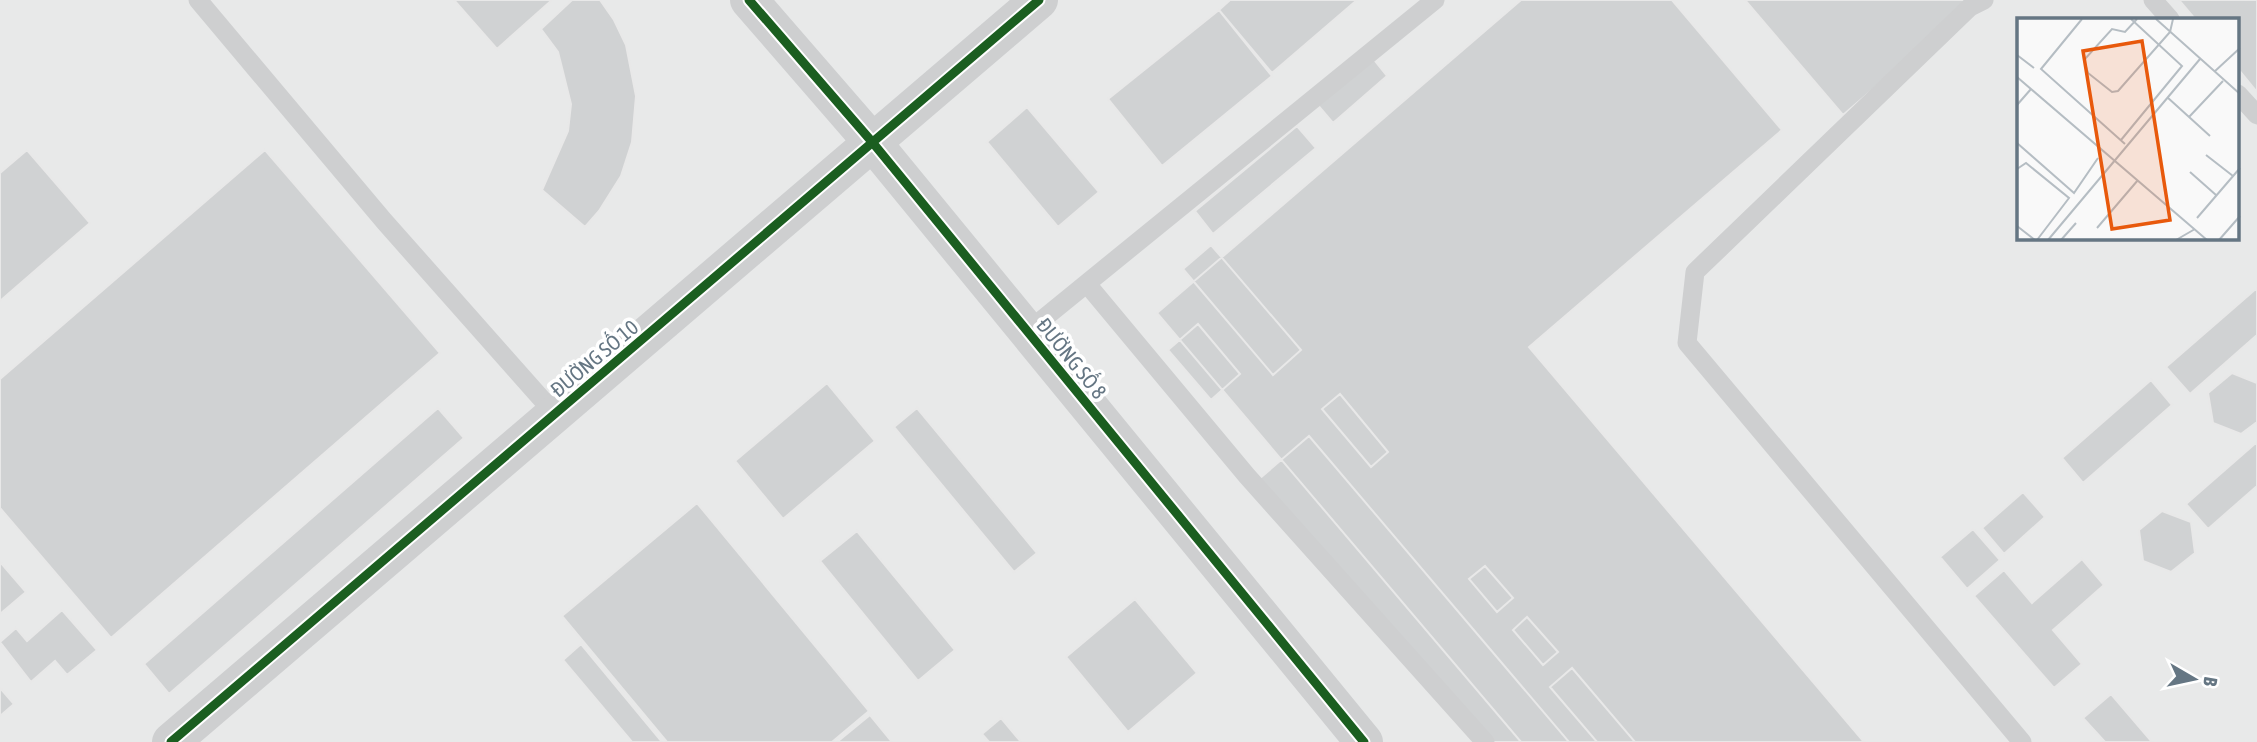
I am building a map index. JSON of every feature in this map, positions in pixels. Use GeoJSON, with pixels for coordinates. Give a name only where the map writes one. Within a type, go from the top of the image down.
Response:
{"type":"FeatureCollection","features":[{"type":"Feature","properties":{"kind":"street","name":"ĐƯỜNG SỐ 8"},"geometry":{"type":"LineString","coordinates":[[749,0],[873,143],[1364,742]]}},
{"type":"Feature","properties":{"kind":"street","name":"ĐƯỜNG SỐ 10"},"geometry":{"type":"LineString","coordinates":[[171,742],[1039,0]]}},
{"type":"Feature","properties":{"kind":"lane"},"geometry":{"type":"LineString","coordinates":[[198,0],[384,221],[555,414]]}},
{"type":"Feature","properties":{"kind":"lane"},"geometry":{"type":"LineString","coordinates":[[1027,332],[1434,0]]}},
{"type":"Feature","properties":{"kind":"lane"},"geometry":{"type":"LineString","coordinates":[[1984,0],[1970,7],[1695,272],[1687,343],[2022,742]]}},
{"type":"Feature","properties":{"kind":"lane"},"geometry":{"type":"LineString","coordinates":[[2153,0],[2169,18]]}},
{"type":"Feature","properties":{"kind":"lane"},"geometry":{"type":"LineString","coordinates":[[2240,96],[2257,116]]}},
{"type":"Feature","properties":{"kind":"lane"},"geometry":{"type":"LineString","coordinates":[[1087,284],[1247,476],[1486,742]]}},
{"type":"Feature","properties":{"kind":"shaded area"},"geometry":{"type":"Polygon","coordinates":[[[0,0],[2257,0],[2257,742],[0,742],[0,0]]]}},
{"type":"Feature","properties":{"kind":"building"},"geometry":{"type":"Polygon","coordinates":[[[454,0],[552,0],[497,49],[454,0]]]}},
{"type":"Feature","properties":{"kind":"building"},"geometry":{"type":"Polygon","coordinates":[[[572,0],[600,0],[614,20],[626,45],[636,96],[632,142],[621,176],[599,211],[585,227],[542,190],[568,131],[571,104],[558,52],[541,29],[572,0]]]}},
{"type":"Feature","properties":{"kind":"building"},"geometry":{"type":"Polygon","coordinates":[[[1230,0],[1357,0],[1272,73],[1219,10],[1230,0]]]}},
{"type":"Feature","properties":{"kind":"building"},"geometry":{"type":"Polygon","coordinates":[[[1521,0],[1672,0],[1782,130],[1529,347],[1864,742],[1521,742],[1157,313],[1521,0]]]}},
{"type":"Feature","properties":{"kind":"building"},"geometry":{"type":"Polygon","coordinates":[[[1745,0],[1977,0],[1843,115],[1745,0]]]}},
{"type":"Feature","properties":{"kind":"building"},"geometry":{"type":"Polygon","coordinates":[[[2179,0],[2257,0],[2257,92],[2240,71],[2240,18],[2194,18],[2179,0]]]}},
{"type":"Feature","properties":{"kind":"building"},"geometry":{"type":"Polygon","coordinates":[[[1219,10],[1272,76],[1162,166],[1108,99],[1219,10]]]}},
{"type":"Feature","properties":{"kind":"building"},"geometry":{"type":"Polygon","coordinates":[[[1371,56],[1387,76],[1333,123],[1316,103],[1371,56]]]}},
{"type":"Feature","properties":{"kind":"building"},"geometry":{"type":"Polygon","coordinates":[[[1027,107],[1099,192],[1058,227],[987,142],[1027,107]]]}},
{"type":"Feature","properties":{"kind":"building"},"geometry":{"type":"Polygon","coordinates":[[[1297,126],[1316,148],[1213,234],[1195,211],[1297,126]]]}},
{"type":"Feature","properties":{"kind":"building"},"geometry":{"type":"Polygon","coordinates":[[[27,150],[90,223],[0,301],[0,173],[27,150]]]}},
{"type":"Feature","properties":{"kind":"building"},"geometry":{"type":"Polygon","coordinates":[[[265,150],[440,353],[111,638],[0,508],[0,379],[265,150]]]}},
{"type":"Feature","properties":{"kind":"building"},"geometry":{"type":"Polygon","coordinates":[[[1211,245],[1301,350],[1273,375],[1183,269],[1211,245]]]}},
{"type":"Feature","properties":{"kind":"building"},"geometry":{"type":"Polygon","coordinates":[[[2257,288],[2257,335],[2190,394],[2166,367],[2257,288]]]}},
{"type":"Feature","properties":{"kind":"building"},"geometry":{"type":"Polygon","coordinates":[[[1198,324],[1240,374],[1211,400],[1168,350],[1198,324]]]}},
{"type":"Feature","properties":{"kind":"building"},"geometry":{"type":"Polygon","coordinates":[[[2232,373],[2257,383],[2257,422],[2241,434],[2213,423],[2208,393],[2232,373]]]}},
{"type":"Feature","properties":{"kind":"building"},"geometry":{"type":"Polygon","coordinates":[[[2151,380],[2172,405],[2083,483],[2062,458],[2151,380]]]}},
{"type":"Feature","properties":{"kind":"building"},"geometry":{"type":"Polygon","coordinates":[[[827,383],[875,441],[783,519],[735,461],[827,383]]]}},
{"type":"Feature","properties":{"kind":"building"},"geometry":{"type":"Polygon","coordinates":[[[1340,394],[1388,452],[1371,467],[1322,409],[1340,394]]]}},
{"type":"Feature","properties":{"kind":"building"},"geometry":{"type":"Polygon","coordinates":[[[438,408],[464,438],[169,694],[144,664],[438,408]]]}},
{"type":"Feature","properties":{"kind":"building"},"geometry":{"type":"Polygon","coordinates":[[[917,408],[1037,553],[1014,572],[894,427],[917,408]]]}},
{"type":"Feature","properties":{"kind":"building"},"geometry":{"type":"Polygon","coordinates":[[[1309,436],[1569,742],[1482,742],[1259,479],[1309,436]]]}},
{"type":"Feature","properties":{"kind":"building"},"geometry":{"type":"Polygon","coordinates":[[[2257,442],[2257,486],[2208,529],[2186,504],[2257,442]]]}},
{"type":"Feature","properties":{"kind":"building"},"geometry":{"type":"Polygon","coordinates":[[[2023,492],[2045,517],[2004,554],[1982,528],[2023,492]]]}},
{"type":"Feature","properties":{"kind":"building"},"geometry":{"type":"Polygon","coordinates":[[[697,503],[869,711],[832,742],[667,742],[562,616],[697,503]]]}},
{"type":"Feature","properties":{"kind":"building"},"geometry":{"type":"Polygon","coordinates":[[[2162,511],[2191,522],[2195,553],[2171,572],[2143,561],[2139,530],[2162,511]]]}},
{"type":"Feature","properties":{"kind":"building"},"geometry":{"type":"Polygon","coordinates":[[[1973,529],[2000,560],[1967,589],[1940,557],[1973,529]]]}},
{"type":"Feature","properties":{"kind":"building"},"geometry":{"type":"Polygon","coordinates":[[[857,531],[955,650],[918,681],[820,561],[857,531]]]}},
{"type":"Feature","properties":{"kind":"building"},"geometry":{"type":"Polygon","coordinates":[[[2082,559],[2104,585],[2053,630],[2082,664],[2054,688],[1974,596],[2004,570],[2032,603],[2082,559]]]}},
{"type":"Feature","properties":{"kind":"building"},"geometry":{"type":"Polygon","coordinates":[[[0,562],[26,592],[0,614],[0,562]]]}},
{"type":"Feature","properties":{"kind":"building"},"geometry":{"type":"Polygon","coordinates":[[[1485,566],[1513,598],[1497,612],[1469,579],[1485,566]]]}},
{"type":"Feature","properties":{"kind":"building"},"geometry":{"type":"Polygon","coordinates":[[[1135,599],[1197,673],[1128,732],[1066,657],[1135,599]]]}},
{"type":"Feature","properties":{"kind":"building"},"geometry":{"type":"Polygon","coordinates":[[[62,610],[97,650],[67,675],[55,661],[31,682],[0,642],[16,628],[27,641],[62,610]]]}},
{"type":"Feature","properties":{"kind":"building"},"geometry":{"type":"Polygon","coordinates":[[[1527,617],[1558,652],[1543,665],[1513,630],[1527,617]]]}},
{"type":"Feature","properties":{"kind":"building"},"geometry":{"type":"Polygon","coordinates":[[[581,644],[662,742],[632,742],[563,660],[581,644]]]}},
{"type":"Feature","properties":{"kind":"building"},"geometry":{"type":"Polygon","coordinates":[[[1572,668],[1635,742],[1597,742],[1550,687],[1572,668]]]}},
{"type":"Feature","properties":{"kind":"building"},"geometry":{"type":"Polygon","coordinates":[[[0,688],[14,704],[0,716],[0,688]]]}},
{"type":"Feature","properties":{"kind":"building"},"geometry":{"type":"Polygon","coordinates":[[[2111,694],[2152,742],[2105,742],[2083,718],[2111,694]]]}},
{"type":"Feature","properties":{"kind":"building"},"geometry":{"type":"Polygon","coordinates":[[[870,715],[892,742],[837,742],[870,715]]]}},
{"type":"Feature","properties":{"kind":"building"},"geometry":{"type":"Polygon","coordinates":[[[1001,718],[1021,742],[989,742],[982,734],[1001,718]]]}},
{"type":"Feature","properties":{"kind":"cycle path"},"geometry":{"type":"LineString","coordinates":[[749,0],[873,143],[1364,742]]}},
{"type":"Feature","properties":{"kind":"cycle path"},"geometry":{"type":"LineString","coordinates":[[171,742],[1039,0]]}}]}
